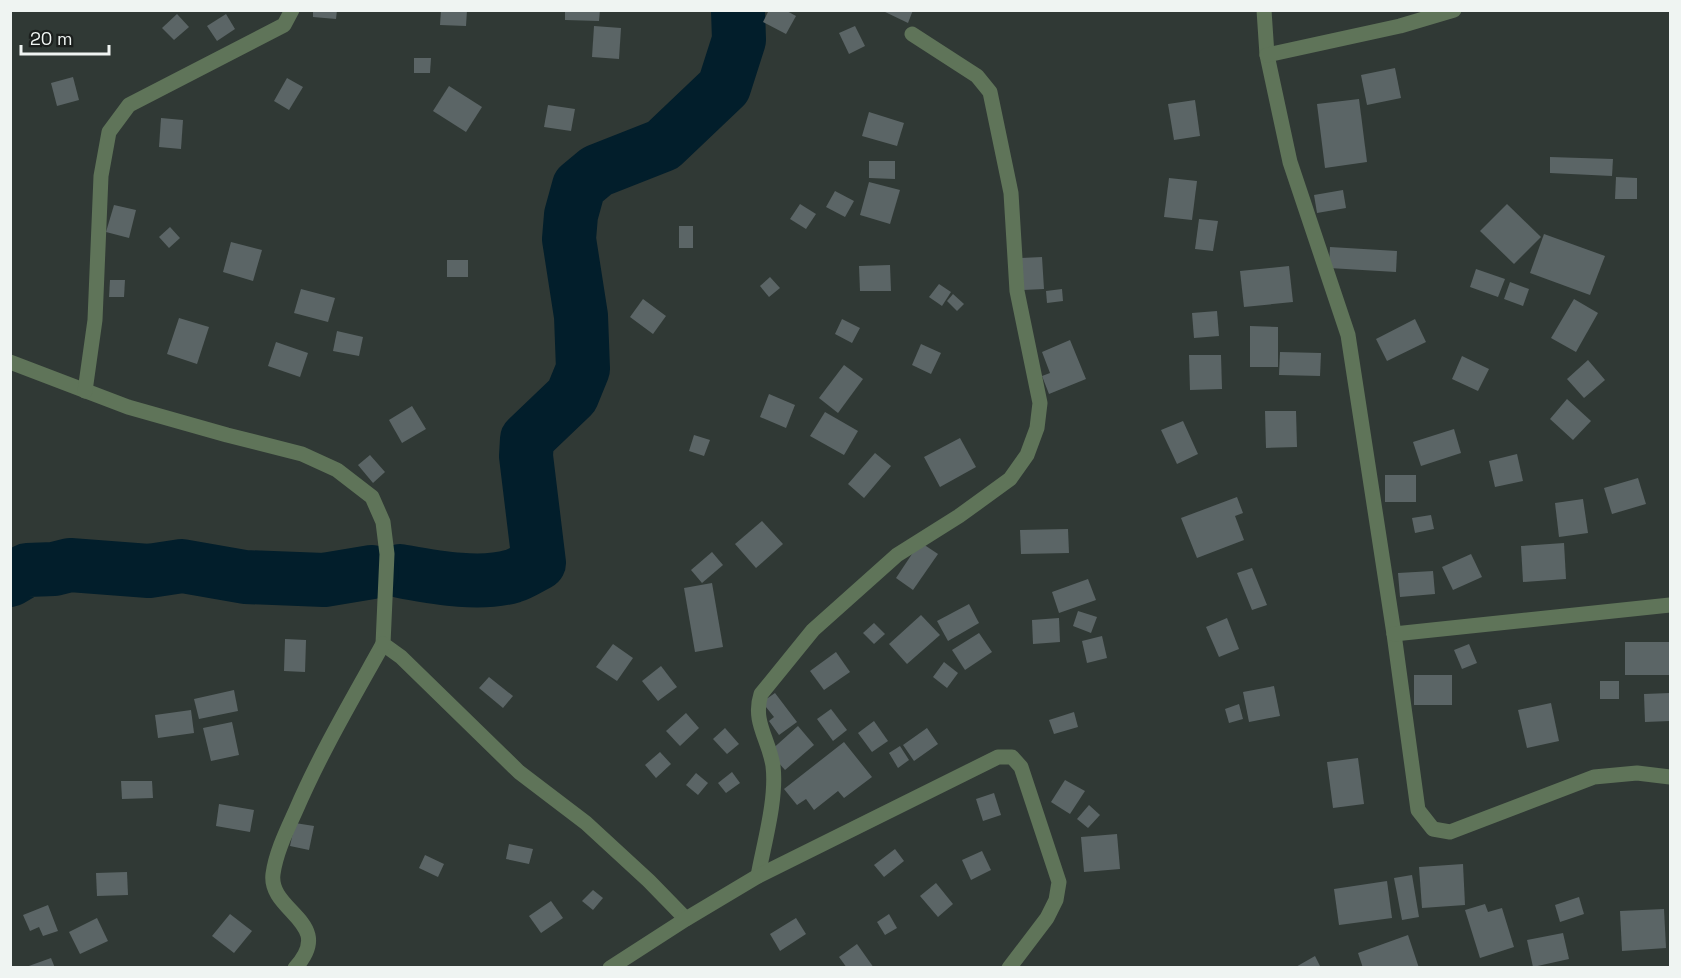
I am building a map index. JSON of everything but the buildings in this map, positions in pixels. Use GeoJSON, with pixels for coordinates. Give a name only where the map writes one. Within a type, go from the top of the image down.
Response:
{"type":"FeatureCollection","features":[{"type":"Feature","properties":{"kind":"street"},"geometry":{"type":"LineString","coordinates":[[85,391],[95,320],[101,176],[109,132],[129,105],[284,25],[292,10]]}},
{"type":"Feature","properties":{"kind":"street"},"geometry":{"type":"LineString","coordinates":[[1264,10],[1267,55],[1290,162],[1348,335],[1394,634],[1418,810],[1433,829],[1450,832],[1594,777],[1637,773],[1671,777]]}},
{"type":"Feature","properties":{"kind":"street"},"geometry":{"type":"LineString","coordinates":[[1267,55],[1400,26],[1454,10]]}},
{"type":"Feature","properties":{"kind":"street"},"geometry":{"type":"LineString","coordinates":[[758,876],[773,786],[773,765],[758,718],[757,706],[760,694],[813,630],[897,555],[959,516],[1010,479],[1027,455],[1037,429],[1040,403],[1017,291],[1011,193],[990,92],[977,76],[912,34]]}},
{"type":"Feature","properties":{"kind":"street"},"geometry":{"type":"LineString","coordinates":[[10,362],[170,420],[302,454],[337,470],[372,497],[383,522],[387,554],[383,644],[311,776],[284,836],[272,879],[276,890],[306,929],[310,941],[307,955],[295,968]]}},
{"type":"Feature","properties":{"kind":"street"},"geometry":{"type":"LineString","coordinates":[[1394,634],[1671,605]]}},
{"type":"Feature","properties":{"kind":"street"},"geometry":{"type":"LineString","coordinates":[[383,644],[401,657],[519,772],[594,830],[686,919]]}},
{"type":"Feature","properties":{"kind":"street"},"geometry":{"type":"LineString","coordinates":[[610,968],[758,876],[998,757],[1012,757],[1021,767],[1059,882],[1056,900],[1047,918],[1009,968]]}},
{"type":"Feature","properties":{"kind":"waterway"},"geometry":{"type":"LineString","coordinates":[[400,571],[457,580],[486,580],[513,576],[539,563],[526,456],[527,439],[572,396],[583,369],[581,316],[569,239],[571,215],[579,186],[597,171],[663,145],[724,87],[739,40],[738,10]]}},
{"type":"Feature","properties":{"kind":"waterway"},"geometry":{"type":"LineString","coordinates":[[10,580],[27,570],[54,569],[70,565],[149,571],[182,566],[245,577],[324,580],[372,572]]}}]}
